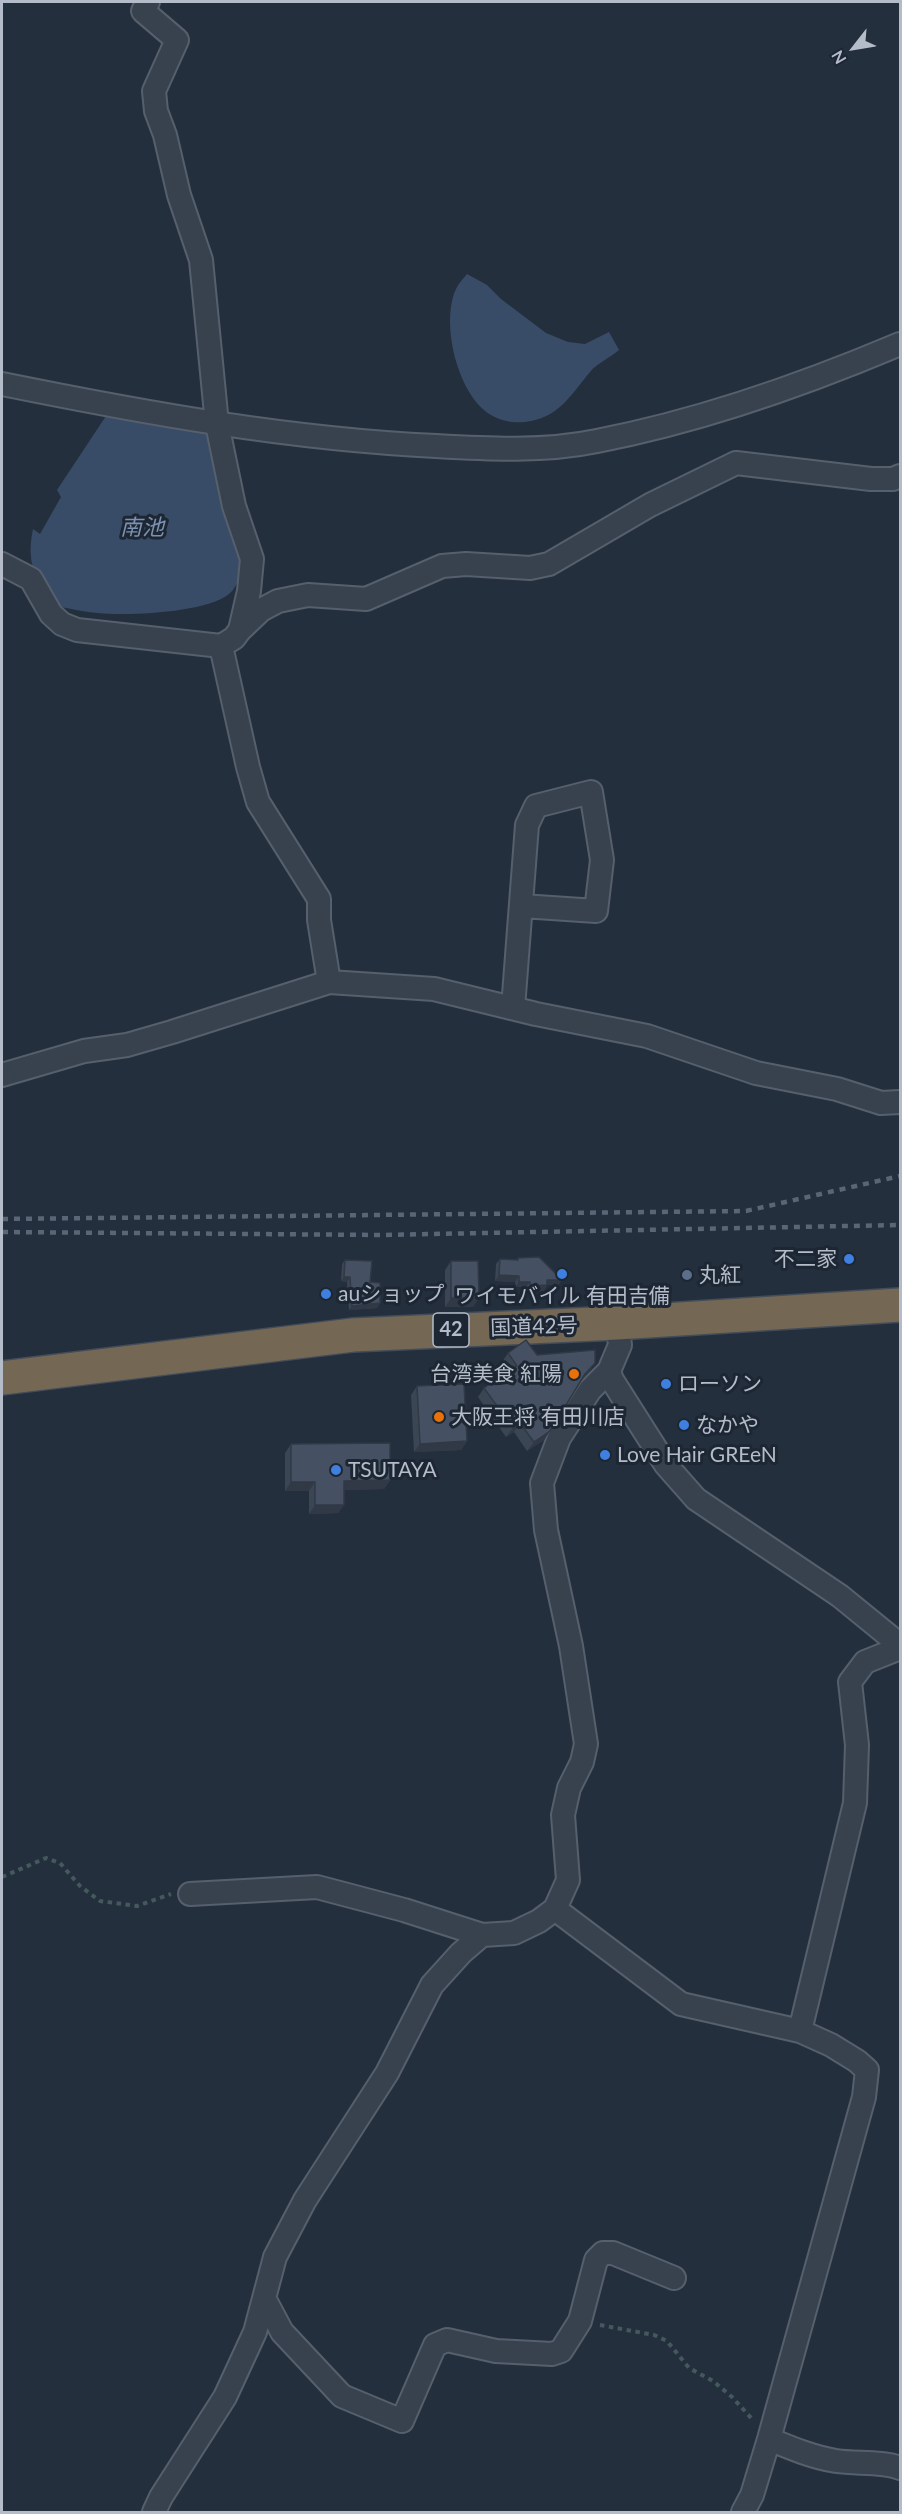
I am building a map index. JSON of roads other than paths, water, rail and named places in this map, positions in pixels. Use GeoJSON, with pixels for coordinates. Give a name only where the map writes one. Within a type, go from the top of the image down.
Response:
{"type":"FeatureCollection","features":[{"type":"Feature","properties":{"kind":"highway","name":"国道42号"},"geometry":{"type":"LineString","coordinates":[[2,1381],[168,1356],[353,1335],[617,1323],[900,1305]]}},
{"type":"Feature","properties":{"kind":"street"},"geometry":{"type":"LineString","coordinates":[[148,2],[143,10],[177,40],[154,91],[156,111],[165,135],[178,195],[201,260],[217,424],[234,506],[252,559],[249,591],[240,630]]}},
{"type":"Feature","properties":{"kind":"street"},"geometry":{"type":"LineString","coordinates":[[2,384],[217,424],[382,444],[510,450],[596,442],[706,414],[778,392],[900,344]]}},
{"type":"Feature","properties":{"kind":"street"},"geometry":{"type":"LineString","coordinates":[[2,564],[31,579],[51,614],[62,624],[76,630],[221,646],[234,638],[261,610],[278,601],[308,595],[366,599],[442,566],[466,564],[530,568],[549,564],[650,505],[736,463],[871,479],[893,479],[900,476]]}},
{"type":"Feature","properties":{"kind":"street"},"geometry":{"type":"LineString","coordinates":[[221,646],[258,802],[319,898],[319,920],[329,981]]}},
{"type":"Feature","properties":{"kind":"street"},"geometry":{"type":"LineString","coordinates":[[513,1008],[527,825],[531,813],[536,806],[544,803],[591,792],[602,860],[596,911],[522,906]]}},
{"type":"Feature","properties":{"kind":"street"},"geometry":{"type":"LineString","coordinates":[[2,1075],[84,1051],[127,1045],[329,981],[434,989],[647,1036],[756,1073],[837,1089],[881,1103],[900,1102]]}},
{"type":"Feature","properties":{"kind":"street"},"geometry":{"type":"LineString","coordinates":[[190,1894],[317,1887],[404,1910],[482,1935],[514,1932],[539,1921],[555,1909],[568,1880],[563,1815],[569,1788],[582,1762],[586,1744],[571,1646],[546,1530],[542,1483],[559,1438],[590,1390],[609,1371],[620,1345],[617,1323]]}},
{"type":"Feature","properties":{"kind":"street"},"geometry":{"type":"LineString","coordinates":[[609,1371],[612,1380],[666,1465],[696,1499],[840,1596],[900,1647],[865,1662],[850,1682],[857,1745],[855,1803],[800,2031]]}},
{"type":"Feature","properties":{"kind":"street"},"geometry":{"type":"LineString","coordinates":[[555,1909],[681,2004],[800,2031],[831,2045],[867,2070],[864,2097],[769,2439],[752,2495],[743,2512]]}},
{"type":"Feature","properties":{"kind":"street"},"geometry":{"type":"LineString","coordinates":[[154,2512],[160,2497],[225,2397],[255,2332],[275,2257],[304,2200],[387,2073],[432,1985],[461,1953],[482,1935]]}},
{"type":"Feature","properties":{"kind":"street"},"geometry":{"type":"LineString","coordinates":[[264,2298],[282,2332],[342,2396],[402,2421],[435,2344],[447,2340],[496,2351],[552,2354],[561,2351],[580,2321],[596,2260],[603,2253],[613,2253],[674,2278]]}},
{"type":"Feature","properties":{"kind":"street"},"geometry":{"type":"LineString","coordinates":[[769,2439],[807,2454],[833,2460],[870,2465],[888,2463],[900,2468]]}},
{"type":"Feature","properties":{"kind":"water"},"geometry":{"type":"Polygon","coordinates":[[[467,274],[487,285],[501,299],[546,333],[568,342],[585,344],[609,332],[619,350],[593,369],[565,402],[550,414],[521,422],[506,421],[491,415],[479,406],[469,392],[461,376],[451,339],[452,303],[457,287],[467,274]]]}},
{"type":"Feature","properties":{"kind":"water","name":"南池"},"geometry":{"type":"Polygon","coordinates":[[[108,413],[210,433],[243,560],[237,583],[229,594],[203,605],[166,612],[98,613],[52,605],[31,561],[33,529],[40,534],[61,497],[57,490],[108,413]]]}},
{"type":"Feature","properties":{"kind":"railway"},"geometry":{"type":"LineString","coordinates":[[2,1219],[746,1211],[900,1176]]}},
{"type":"Feature","properties":{"kind":"railway"},"geometry":{"type":"LineString","coordinates":[[2,1232],[380,1235],[900,1225]]}},
{"type":"Feature","properties":{"kind":"place","name":"不二家"},"geometry":{"type":"Point","coordinates":[849,1259]}},
{"type":"Feature","properties":{"kind":"place","name":"ワイモバイル 有田吉備"},"geometry":{"type":"Point","coordinates":[562,1274]}},
{"type":"Feature","properties":{"kind":"place","name":"丸紅"},"geometry":{"type":"Point","coordinates":[687,1275]}},
{"type":"Feature","properties":{"kind":"place","name":"auショップ"},"geometry":{"type":"Point","coordinates":[326,1294]}},
{"type":"Feature","properties":{"kind":"place","name":"台湾美食 紅陽"},"geometry":{"type":"Point","coordinates":[574,1374]}},
{"type":"Feature","properties":{"kind":"place","name":"ローソン"},"geometry":{"type":"Point","coordinates":[666,1384]}},
{"type":"Feature","properties":{"kind":"place","name":"大阪王将 有田川店"},"geometry":{"type":"Point","coordinates":[439,1417]}},
{"type":"Feature","properties":{"kind":"place","name":"なかや"},"geometry":{"type":"Point","coordinates":[684,1425]}},
{"type":"Feature","properties":{"kind":"place","name":"Love Hair GREeN"},"geometry":{"type":"Point","coordinates":[605,1455]}},
{"type":"Feature","properties":{"kind":"place","name":"TSUTAYA"},"geometry":{"type":"Point","coordinates":[336,1470]}}]}
